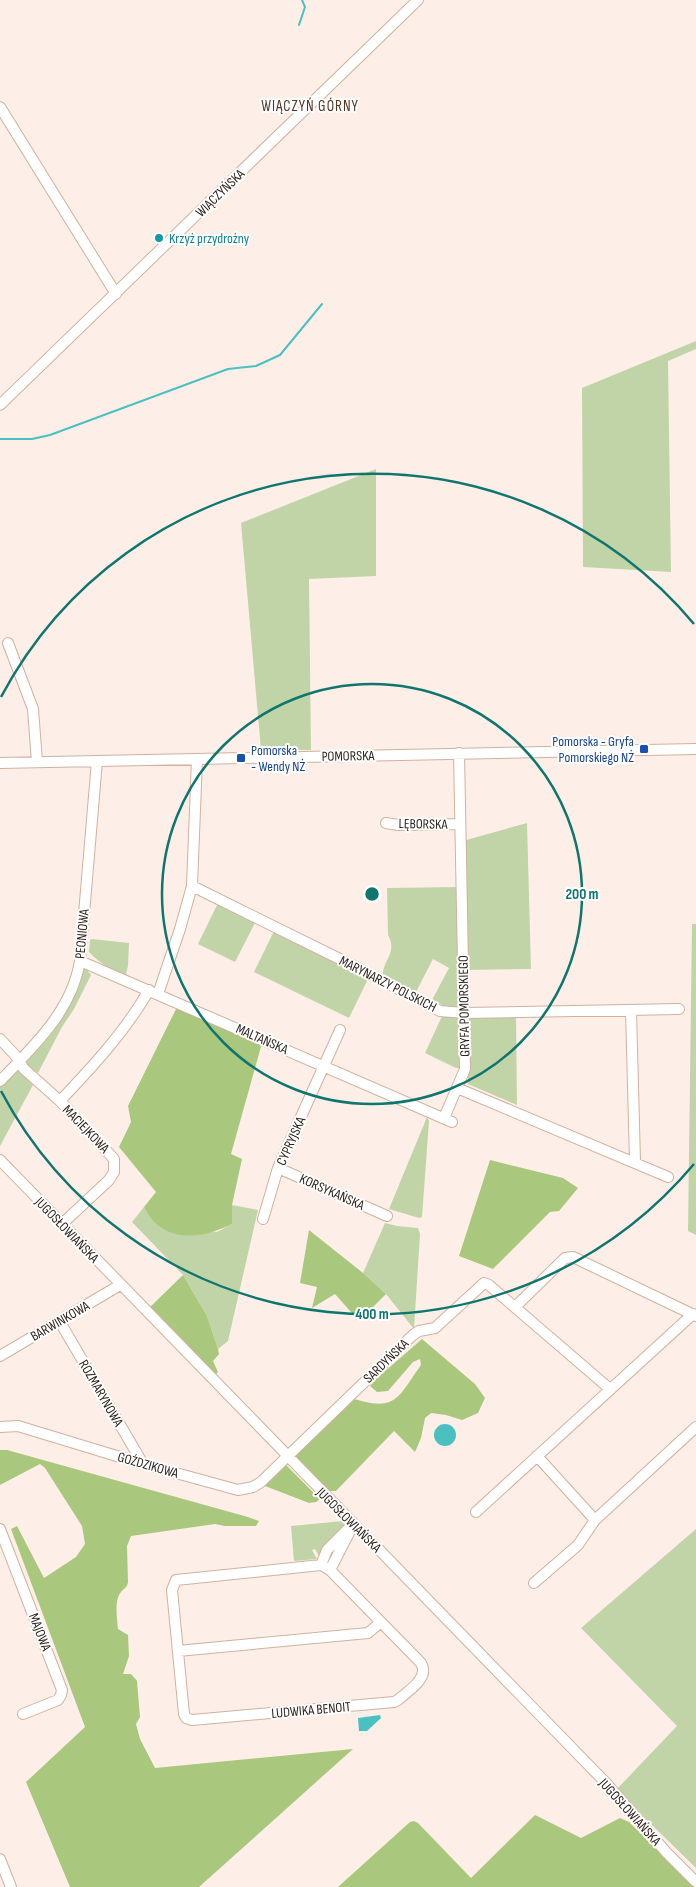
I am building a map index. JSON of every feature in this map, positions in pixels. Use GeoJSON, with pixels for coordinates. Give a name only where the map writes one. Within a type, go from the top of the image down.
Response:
{"type":"FeatureCollection","features":[{"type":"Feature","properties":{"kind":"street","name":"WIĄCZYŃSKA"},"geometry":{"type":"LineString","coordinates":[[0,405],[418,0]]}},
{"type":"Feature","properties":{"kind":"street"},"geometry":{"type":"LineString","coordinates":[[0,107],[116,294]]}},
{"type":"Feature","properties":{"kind":"street"},"geometry":{"type":"LineString","coordinates":[[8,642],[33,708],[37,762]]}},
{"type":"Feature","properties":{"kind":"street","name":"POMORSKA"},"geometry":{"type":"LineString","coordinates":[[0,763],[696,748]]}},
{"type":"Feature","properties":{"kind":"street","name":"GRYFA POMORSKIEGO"},"geometry":{"type":"LineString","coordinates":[[457,1088],[465,1069],[459,753]]}},
{"type":"Feature","properties":{"kind":"street","name":"MACIEJKOWA"},"geometry":{"type":"LineString","coordinates":[[60,1101],[113,1044],[154,992],[180,929],[192,886],[197,759]]}},
{"type":"Feature","properties":{"kind":"street","name":"PEONIOWA"},"geometry":{"type":"LineString","coordinates":[[0,1081],[53,1022],[64,1006],[74,985],[80,961],[97,761]]}},
{"type":"Feature","properties":{"kind":"street","name":"LĘBORSKA"},"geometry":{"type":"LineString","coordinates":[[386,823],[398,825],[460,824]]}},
{"type":"Feature","properties":{"kind":"street","name":"MARYNARZY POLSKICH"},"geometry":{"type":"LineString","coordinates":[[192,886],[440,1011],[464,1013],[679,1009]]}},
{"type":"Feature","properties":{"kind":"street","name":"MALTAŃSKA"},"geometry":{"type":"LineString","coordinates":[[80,961],[448,1120],[457,1088]]}},
{"type":"Feature","properties":{"kind":"street"},"geometry":{"type":"LineString","coordinates":[[631,1010],[635,1162]]}},
{"type":"Feature","properties":{"kind":"street","name":"CYPRYJSKA"},"geometry":{"type":"LineString","coordinates":[[263,1218],[278,1168],[340,1030]]}},
{"type":"Feature","properties":{"kind":"street","name":"MACIEJKOWA"},"geometry":{"type":"LineString","coordinates":[[0,1039],[24,1069],[60,1101],[114,1159],[114,1172],[109,1180],[62,1224]]}},
{"type":"Feature","properties":{"kind":"street"},"geometry":{"type":"LineString","coordinates":[[457,1088],[668,1177]]}},
{"type":"Feature","properties":{"kind":"street","name":"JUGOSŁOWIAŃSKA"},"geometry":{"type":"LineString","coordinates":[[0,1160],[353,1524],[472,1637],[606,1783],[666,1852],[696,1882]]}},
{"type":"Feature","properties":{"kind":"street","name":"KORSYKAŃSKA"},"geometry":{"type":"LineString","coordinates":[[278,1168],[387,1216]]}},
{"type":"Feature","properties":{"kind":"street"},"geometry":{"type":"LineString","coordinates":[[476,1512],[694,1315],[573,1257],[565,1258],[516,1307]]}},
{"type":"Feature","properties":{"kind":"street","name":"SARDYŃSKA"},"geometry":{"type":"LineString","coordinates":[[287,1456],[413,1335],[419,1331],[435,1328],[482,1284],[489,1285],[516,1307],[610,1389]]}},
{"type":"Feature","properties":{"kind":"street","name":"BARWINKOWA"},"geometry":{"type":"LineString","coordinates":[[0,1356],[120,1285]]}},
{"type":"Feature","properties":{"kind":"street","name":"ROZMARYNOWA"},"geometry":{"type":"LineString","coordinates":[[60,1322],[143,1464]]}},
{"type":"Feature","properties":{"kind":"street","name":"GOŹDZIKOWA"},"geometry":{"type":"LineString","coordinates":[[0,1427],[18,1426],[143,1464],[240,1490],[256,1486],[287,1456]]}},
{"type":"Feature","properties":{"kind":"street"},"geometry":{"type":"LineString","coordinates":[[534,1583],[578,1545],[595,1520],[696,1427]]}},
{"type":"Feature","properties":{"kind":"street"},"geometry":{"type":"LineString","coordinates":[[537,1456],[595,1520]]}},
{"type":"Feature","properties":{"kind":"street"},"geometry":{"type":"LineString","coordinates":[[326,1567],[353,1524]]}},
{"type":"Feature","properties":{"kind":"street","name":"MAJOWA"},"geometry":{"type":"LineString","coordinates":[[0,1529],[62,1690],[58,1700],[24,1714]]}},
{"type":"Feature","properties":{"kind":"street","name":"LUDWIKA BENOIT"},"geometry":{"type":"LineString","coordinates":[[326,1567],[421,1663],[424,1669],[423,1677],[394,1702],[189,1720],[184,1714],[172,1590],[176,1580],[326,1567]]}},
{"type":"Feature","properties":{"kind":"street"},"geometry":{"type":"LineString","coordinates":[[178,1651],[368,1633],[381,1622]]}},
{"type":"Feature","properties":{"kind":"street"},"geometry":{"type":"LineString","coordinates":[[0,1859],[11,1887]]}},
{"type":"Feature","properties":{"kind":"green space"},"geometry":{"type":"Polygon","coordinates":[[[696,341],[696,349],[668,361],[671,572],[583,567],[582,388],[696,341]]]}},
{"type":"Feature","properties":{"kind":"green space"},"geometry":{"type":"Polygon","coordinates":[[[376,469],[376,576],[309,579],[311,750],[261,750],[241,523],[376,469]]]}},
{"type":"Feature","properties":{"kind":"green space"},"geometry":{"type":"Polygon","coordinates":[[[527,823],[531,969],[466,970],[463,841],[527,823]]]}},
{"type":"Feature","properties":{"kind":"green space"},"geometry":{"type":"Polygon","coordinates":[[[458,887],[460,1007],[448,1008],[432,1000],[449,968],[433,959],[416,992],[383,975],[383,970],[391,952],[391,941],[388,935],[387,888],[458,887]]]}},
{"type":"Feature","properties":{"kind":"green space"},"geometry":{"type":"Polygon","coordinates":[[[218,903],[255,923],[235,962],[198,944],[218,903]]]}},
{"type":"Feature","properties":{"kind":"green space"},"geometry":{"type":"Polygon","coordinates":[[[692,924],[696,924],[696,1235],[688,1231],[692,924]]]}},
{"type":"Feature","properties":{"kind":"green space"},"geometry":{"type":"Polygon","coordinates":[[[274,931],[368,979],[349,1018],[254,972],[274,931]]]}},
{"type":"Feature","properties":{"kind":"green space"},"geometry":{"type":"Polygon","coordinates":[[[90,940],[129,943],[126,974],[129,976],[108,967],[89,952],[90,940]]]}},
{"type":"Feature","properties":{"kind":"green space"},"geometry":{"type":"Polygon","coordinates":[[[84,970],[87,970],[91,975],[38,1073],[27,1067],[26,1060],[84,970]]]}},
{"type":"Feature","properties":{"kind":"green space"},"geometry":{"type":"Polygon","coordinates":[[[178,1005],[262,1043],[231,1154],[242,1159],[232,1205],[232,1224],[213,1232],[193,1235],[173,1233],[155,1223],[144,1207],[156,1192],[119,1147],[131,1122],[128,1106],[178,1005]]]}},
{"type":"Feature","properties":{"kind":"green space"},"geometry":{"type":"Polygon","coordinates":[[[442,1016],[457,1017],[460,1020],[460,1068],[456,1068],[425,1053],[442,1016]]]}},
{"type":"Feature","properties":{"kind":"green space"},"geometry":{"type":"Polygon","coordinates":[[[492,1016],[516,1017],[517,1105],[468,1084],[467,1021],[472,1018],[492,1016]]]}},
{"type":"Feature","properties":{"kind":"green space"},"geometry":{"type":"Polygon","coordinates":[[[18,1070],[33,1085],[0,1146],[0,1086],[18,1070]]]}},
{"type":"Feature","properties":{"kind":"green space"},"geometry":{"type":"Polygon","coordinates":[[[427,1117],[429,1121],[422,1217],[419,1218],[389,1209],[427,1117]]]}},
{"type":"Feature","properties":{"kind":"green space"},"geometry":{"type":"Polygon","coordinates":[[[490,1160],[563,1178],[578,1188],[559,1211],[550,1212],[493,1269],[459,1256],[490,1160]]]}},
{"type":"Feature","properties":{"kind":"green space"},"geometry":{"type":"Polygon","coordinates":[[[232,1205],[258,1210],[228,1341],[218,1349],[207,1316],[183,1275],[132,1222],[144,1207],[155,1223],[217,1232],[232,1224],[232,1205]]]}},
{"type":"Feature","properties":{"kind":"green space"},"geometry":{"type":"Polygon","coordinates":[[[385,1223],[418,1228],[420,1234],[414,1329],[386,1294],[363,1273],[385,1223]]]}},
{"type":"Feature","properties":{"kind":"green space"},"geometry":{"type":"Polygon","coordinates":[[[309,1230],[386,1294],[359,1321],[335,1294],[312,1308],[317,1287],[300,1283],[309,1230]]]}},
{"type":"Feature","properties":{"kind":"green space"},"geometry":{"type":"Polygon","coordinates":[[[183,1275],[207,1316],[218,1349],[219,1354],[213,1361],[218,1372],[215,1375],[148,1309],[183,1275]]]}},
{"type":"Feature","properties":{"kind":"green space"},"geometry":{"type":"Polygon","coordinates":[[[422,1339],[475,1384],[485,1398],[478,1413],[462,1420],[431,1413],[425,1418],[421,1438],[415,1452],[394,1431],[336,1491],[328,1491],[295,1458],[294,1453],[354,1399],[379,1404],[395,1399],[407,1386],[421,1365],[420,1359],[413,1362],[388,1391],[377,1392],[370,1386],[422,1339]]]}},
{"type":"Feature","properties":{"kind":"green space"},"geometry":{"type":"Polygon","coordinates":[[[0,1450],[7,1450],[259,1521],[256,1526],[225,1526],[215,1524],[131,1536],[127,1546],[128,1582],[117,1600],[117,1615],[118,1629],[128,1635],[129,1656],[123,1674],[131,1674],[137,1681],[140,1717],[136,1724],[140,1739],[155,1768],[353,1749],[199,1887],[70,1887],[26,1782],[85,1727],[11,1529],[17,1526],[44,1578],[76,1557],[85,1544],[82,1526],[45,1468],[40,1464],[0,1485],[0,1450]]]}},
{"type":"Feature","properties":{"kind":"green space"},"geometry":{"type":"Polygon","coordinates":[[[286,1465],[320,1499],[309,1503],[265,1486],[286,1465]]]}},
{"type":"Feature","properties":{"kind":"green space"},"geometry":{"type":"Polygon","coordinates":[[[343,1521],[347,1525],[323,1549],[319,1556],[315,1549],[312,1550],[317,1559],[294,1561],[291,1526],[343,1521]]]}},
{"type":"Feature","properties":{"kind":"green space"},"geometry":{"type":"Polygon","coordinates":[[[696,1529],[696,1868],[616,1790],[677,1726],[581,1628],[696,1529]]]}},
{"type":"Feature","properties":{"kind":"green space"},"geometry":{"type":"Polygon","coordinates":[[[535,1815],[581,1838],[620,1818],[629,1822],[695,1887],[338,1887],[410,1822],[414,1821],[471,1878],[535,1815]]]}},
{"type":"Feature","properties":{"kind":"water"},"geometry":{"type":"Polygon","coordinates":[[[445,1424],[453,1427],[456,1435],[453,1443],[445,1446],[437,1443],[434,1435],[437,1427],[445,1424]]]}},
{"type":"Feature","properties":{"kind":"water"},"geometry":{"type":"Polygon","coordinates":[[[380,1715],[381,1718],[367,1731],[359,1731],[358,1718],[380,1715]]]}},
{"type":"Feature","properties":{"kind":"waterway"},"geometry":{"type":"LineString","coordinates":[[299,25],[305,7],[302,0]]}},
{"type":"Feature","properties":{"kind":"waterway"},"geometry":{"type":"LineString","coordinates":[[0,439],[32,439],[50,435],[228,369],[256,366],[280,355],[322,304]]}},
{"type":"Feature","properties":{"kind":"place","name":"Krzyż przydrożny"},"geometry":{"type":"Point","coordinates":[159,238]}},
{"type":"Feature","properties":{"kind":"place","name":"Pomorska - Gryfa Pomorskiego NŻ"},"geometry":{"type":"Point","coordinates":[644,749]}},
{"type":"Feature","properties":{"kind":"place","name":"Pomorska - Wendy NŻ"},"geometry":{"type":"Point","coordinates":[241,758]}},
{"type":"Feature","properties":{"kind":"district","name":"WIĄCZYŃ GÓRNY"},"geometry":{"type":"Point","coordinates":[310,106]}}]}
